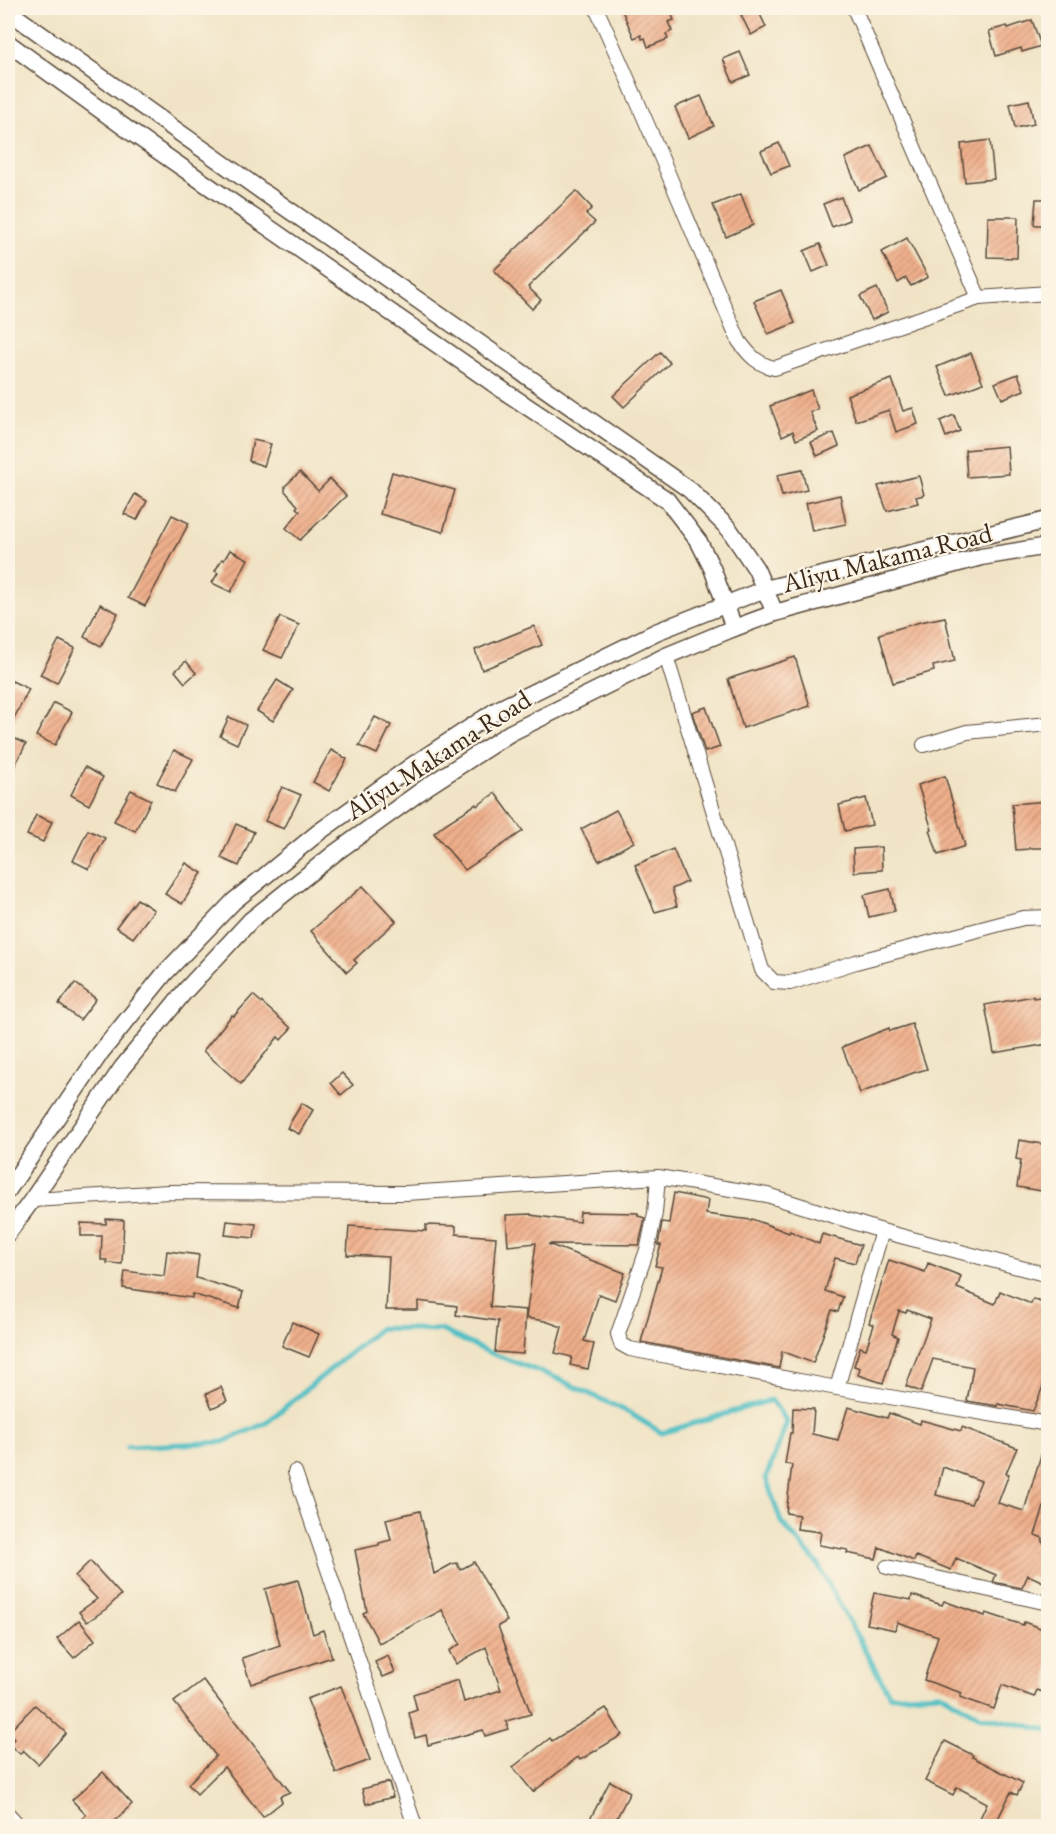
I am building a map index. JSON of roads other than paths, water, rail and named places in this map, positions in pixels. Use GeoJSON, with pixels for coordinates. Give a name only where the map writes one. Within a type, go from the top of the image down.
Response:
{"type":"FeatureCollection","features":[{"type":"Feature","properties":{"kind":"street"},"geometry":{"type":"LineString","coordinates":[[596,8],[735,332],[750,357],[765,366],[775,368],[979,298],[1048,293]]}},
{"type":"Feature","properties":{"kind":"street"},"geometry":{"type":"LineString","coordinates":[[854,8],[979,298]]}},
{"type":"Feature","properties":{"kind":"street"},"geometry":{"type":"LineString","coordinates":[[8,11],[275,201],[690,490],[729,530],[756,569],[775,613]]}},
{"type":"Feature","properties":{"kind":"street"},"geometry":{"type":"LineString","coordinates":[[8,44],[498,387],[667,500],[699,542],[712,568],[734,628]]}},
{"type":"Feature","properties":{"kind":"street","name":"Aliyu Makama Road"},"geometry":{"type":"LineString","coordinates":[[8,1190],[101,1052],[165,973],[234,901],[319,832],[497,710],[656,632],[765,589],[1048,520]]}},
{"type":"Feature","properties":{"kind":"street","name":"Aliyu Makama Road"},"geometry":{"type":"LineString","coordinates":[[8,1233],[122,1068],[185,991],[251,920],[335,853],[428,786],[510,733],[666,656],[734,628],[775,613],[981,556],[1048,546]]}},
{"type":"Feature","properties":{"kind":"street"},"geometry":{"type":"LineString","coordinates":[[666,656],[762,970],[774,982],[790,983],[856,962],[1023,918],[1048,917]]}},
{"type":"Feature","properties":{"kind":"street"},"geometry":{"type":"LineString","coordinates":[[924,745],[967,732],[1048,724]]}},
{"type":"Feature","properties":{"kind":"street"},"geometry":{"type":"LineString","coordinates":[[32,1200],[169,1192],[406,1193],[658,1177],[767,1195],[882,1230],[1048,1275]]}},
{"type":"Feature","properties":{"kind":"street"},"geometry":{"type":"LineString","coordinates":[[658,1177],[655,1213],[648,1247],[618,1334],[621,1344],[630,1349],[837,1388],[1048,1424]]}},
{"type":"Feature","properties":{"kind":"street"},"geometry":{"type":"LineString","coordinates":[[837,1388],[882,1230]]}},
{"type":"Feature","properties":{"kind":"street"},"geometry":{"type":"LineString","coordinates":[[295,1472],[415,1827]]}},
{"type":"Feature","properties":{"kind":"street"},"geometry":{"type":"LineString","coordinates":[[887,1567],[1048,1603]]}},
{"type":"Feature","properties":{"kind":"waterway"},"geometry":{"type":"LineString","coordinates":[[127,1447],[223,1442],[266,1423],[380,1328],[441,1330],[488,1352],[554,1377],[626,1411],[662,1433],[771,1400],[787,1422],[766,1478],[781,1522],[817,1563],[890,1696],[940,1693],[979,1716],[1048,1730]]}}]}
